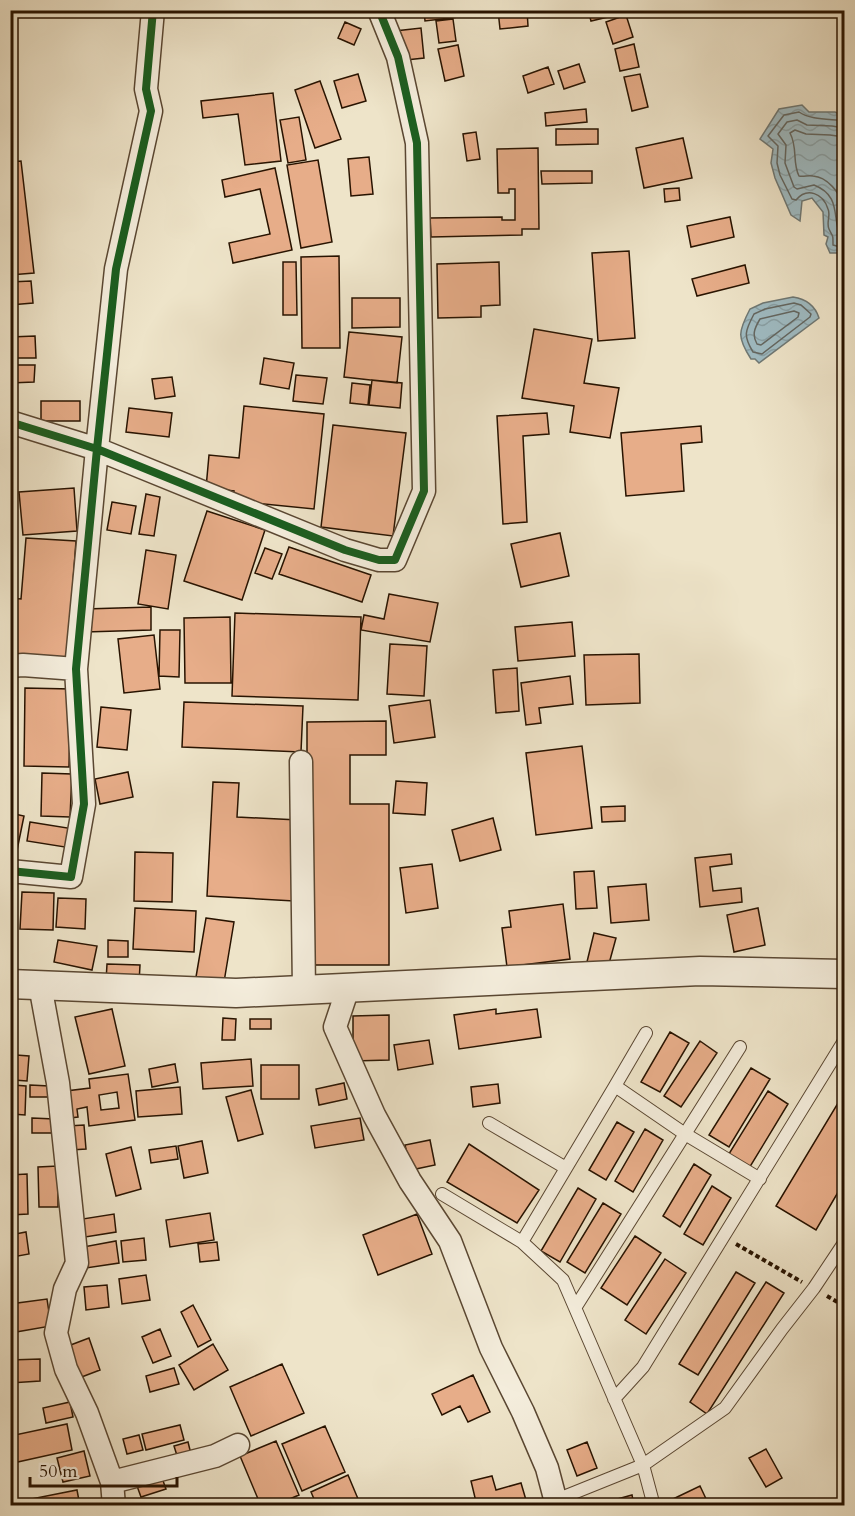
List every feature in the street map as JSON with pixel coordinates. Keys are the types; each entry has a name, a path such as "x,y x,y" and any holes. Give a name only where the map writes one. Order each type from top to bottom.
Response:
{"street":[{"path":"10,871 71,877 84,804 76,669 116,269 151,111 146,89 153,10"},
{"path":"10,422 97,449 345,550 379,560 395,560 424,491 417,143 398,57 379,10"},
{"path":"10,666 76,669"},
{"path":"301,762 304,990"},
{"path":"10,984 236,993 700,971 844,974"},
{"path":"40,986 58,1083 77,1263 65,1289 56,1333 66,1369 87,1413 112,1482 114,1506"},
{"path":"348,988 335,1027 374,1115 410,1181 450,1242 491,1348 523,1412 547,1468 556,1503"},
{"path":"112,1482 215,1456 238,1445"}],"lane":[{"path":"522,1242 646,1033"},
{"path":"614,1399 643,1367 844,1041"},
{"path":"575,1308 740,1047"},
{"path":"615,1086 686,1134 760,1179"},
{"path":"489,1124 566,1168"},
{"path":"442,1194 522,1242 562,1280 643,1465 654,1506"},
{"path":"556,1503 643,1465 725,1408 814,1288 844,1243"}],"path":[{"path":"724,1237 844,1306"}],"water":[{"path":"802,105 809,112 835,112 844,116 844,253 830,253 826,244 828,237 824,235 823,212 812,198 802,201 800,221 791,215 775,178 771,163 773,149 760,139 779,109"},
{"path":"793,297 809,303 819,318 759,363 751,359 741,340 741,329 750,309 763,303"}],"building":[{"path":"424,10 457,10 458,17 425,21"},
{"path":"498,10 527,10 528,26 500,29"},
{"path":"588,10 624,10 625,13 591,21"},
{"path":"626,15 633,37 613,44 606,22"},
{"path":"453,19 456,41 439,43 436,21"},
{"path":"345,22 361,29 354,45 338,38"},
{"path":"844,27 844,44 840,28"},
{"path":"421,28 424,58 397,61 395,31"},
{"path":"634,44 639,67 620,71 615,49"},
{"path":"458,45 464,76 445,81 438,49"},
{"path":"579,64 585,82 564,89 558,71"},
{"path":"548,67 554,84 528,93 523,76"},
{"path":"358,74 366,101 342,108 334,81"},
{"path":"640,74 648,107 632,111 624,77"},
{"path":"320,81 341,139 315,148 295,90"},
{"path":"273,93 281,161 245,165 238,114 203,118 201,101"},
{"path":"586,109 587,122 546,126 545,113"},
{"path":"299,117 306,160 288,163 280,120"},
{"path":"556,129 598,129 598,144 556,145"},
{"path":"476,132 480,159 467,161 463,134"},
{"path":"683,138 692,178 644,188 636,148"},
{"path":"538,148 539,229 522,229 522,235 431,237 430,218 502,217 502,220 515,220 515,189 509,189 509,193 498,193 497,149"},
{"path":"369,157 373,194 351,196 348,159"},
{"path":"318,160 332,242 301,248 287,165"},
{"path":"21,161 34,273 10,275 10,162"},
{"path":"275,168 292,250 233,263 229,243 270,234 260,189 225,197 222,180"},
{"path":"541,171 592,171 592,183 542,184"},
{"path":"679,188 680,200 665,202 664,189"},
{"path":"730,217 734,237 691,247 687,226"},
{"path":"629,251 635,338 598,341 592,253"},
{"path":"339,256 340,348 302,348 301,257"},
{"path":"283,262 296,262 297,315 283,315"},
{"path":"499,262 500,305 481,306 481,317 438,318 437,264"},
{"path":"745,265 749,283 697,296 692,279"},
{"path":"31,281 33,303 10,305 10,282"},
{"path":"352,298 400,298 400,327 352,328"},
{"path":"534,329 592,339 584,383 619,388 610,438 570,432 574,406 522,398"},
{"path":"349,332 402,337 397,383 344,377"},
{"path":"35,336 36,358 10,358 10,337"},
{"path":"264,358 294,363 289,389 260,384"},
{"path":"10,365 35,365 34,382 10,383"},
{"path":"296,375 327,378 323,404 293,401"},
{"path":"172,377 175,396 155,399 152,379"},
{"path":"372,380 402,383 400,408 369,405"},
{"path":"352,383 370,385 368,405 350,403"},
{"path":"41,401 80,401 80,421 41,421"},
{"path":"244,406 324,414 314,509 233,501 234,491 206,488 209,455 239,458"},
{"path":"129,408 172,413 169,437 126,432"},
{"path":"547,413 549,434 523,436 527,522 503,524 497,416"},
{"path":"333,425 406,433 393,536 321,527"},
{"path":"701,426 702,442 681,444 684,491 626,496 621,433"},
{"path":"74,488 77,531 23,535 19,492"},
{"path":"146,494 160,497 154,536 139,534"},
{"path":"112,502 136,506 131,534 107,530"},
{"path":"207,511 265,530 242,600 184,581"},
{"path":"560,533 569,576 521,587 511,544"},
{"path":"26,538 76,541 67,664 10,660 10,598 21,599"},
{"path":"289,547 371,575 362,602 279,574"},
{"path":"265,548 282,554 272,579 255,573"},
{"path":"146,550 176,555 168,609 138,604"},
{"path":"389,594 438,603 430,642 361,630 364,615 384,619"},
{"path":"151,607 151,630 85,632 85,609"},
{"path":"235,613 361,617 358,700 232,696"},
{"path":"230,617 231,683 185,683 184,618"},
{"path":"572,622 575,656 518,661 515,627"},
{"path":"160,630 180,630 179,677 159,676"},
{"path":"154,635 160,689 124,693 118,639"},
{"path":"390,644 427,646 424,696 387,694"},
{"path":"639,654 640,703 586,705 584,655"},
{"path":"517,668 519,711 496,713 493,670"},
{"path":"570,676 573,704 539,708 541,723 526,725 521,683"},
{"path":"25,688 71,689 69,767 24,766"},
{"path":"430,700 435,737 394,743 389,706"},
{"path":"184,702 303,706 301,752 182,747"},
{"path":"101,707 131,710 127,750 97,747"},
{"path":"386,721 386,755 350,755 350,804 389,804 389,965 307,965 307,722"},
{"path":"582,746 592,828 536,835 526,753"},
{"path":"128,772 133,797 100,804 95,779"},
{"path":"42,773 72,774 70,817 41,816"},
{"path":"396,781 427,783 425,815 393,813"},
{"path":"213,782 239,783 237,817 298,820 294,901 207,896"},
{"path":"625,806 625,821 602,822 601,807"},
{"path":"10,813 24,816 15,860 10,859"},
{"path":"493,818 501,850 460,861 452,830"},
{"path":"30,822 74,829 71,848 27,841"},
{"path":"135,852 173,853 172,902 134,901"},
{"path":"731,854 732,864 710,867 713,891 741,888 742,902 700,907 695,858"},
{"path":"432,864 438,908 406,913 400,868"},
{"path":"594,871 597,908 576,909 574,872"},
{"path":"646,884 649,920 611,923 608,887"},
{"path":"22,892 54,893 53,930 20,929"},
{"path":"58,898 86,899 85,929 56,927"},
{"path":"563,904 570,959 507,967 502,928 511,927 509,911"},
{"path":"135,908 196,911 194,952 133,949"},
{"path":"758,908 765,945 734,952 727,915"},
{"path":"206,918 234,922 224,982 196,977"},
{"path":"594,933 616,938 607,971 586,966"},
{"path":"58,940 97,946 92,970 54,962"},
{"path":"108,940 128,941 128,957 108,957"},
{"path":"107,964 140,965 139,983 106,981"},
{"path":"112,1009 125,1066 89,1074 75,1017"},
{"path":"496,1009 496,1014 537,1009 541,1037 459,1049 454,1015"},
{"path":"389,1015 389,1060 353,1061 353,1016"},
{"path":"223,1018 236,1019 235,1040 222,1040"},
{"path":"250,1019 271,1019 271,1029 250,1029"},
{"path":"670,1032 689,1043 660,1092 641,1082"},
{"path":"429,1040 433,1064 398,1070 394,1045"},
{"path":"700,1041 717,1053 681,1107 664,1096"},
{"path":"16,1055 29,1056 27,1081 14,1080"},
{"path":"251,1059 253,1086 203,1089 201,1063"},
{"path":"175,1064 178,1082 152,1087 149,1069"},
{"path":"261,1065 299,1065 299,1099 261,1099"},
{"path":"751,1068 770,1079 729,1147 709,1135"},
{"path":"128,1074 135,1120 89,1126 87,1107 77,1109 78,1117 70,1118 66,1091 90,1088 89,1079","holes":["117,1092 119,1108 101,1110 99,1095"]},
{"path":"344,1083 347,1099 319,1105 316,1089"},
{"path":"498,1084 500,1103 473,1107 471,1087"},
{"path":"13,1085 26,1086 25,1115 12,1114"},
{"path":"30,1085 49,1086 49,1097 30,1097"},
{"path":"180,1087 182,1114 138,1117 136,1091"},
{"path":"251,1090 263,1134 238,1141 226,1097"},
{"path":"768,1091 788,1104 748,1170 727,1157"},
{"path":"838,1103 844,1107 844,1182 816,1230 776,1206"},
{"path":"32,1118 54,1119 53,1133 32,1133"},
{"path":"360,1118 364,1140 315,1148 311,1126"},
{"path":"617,1122 634,1132 606,1180 589,1170"},
{"path":"84,1125 86,1149 71,1150 68,1126"},
{"path":"645,1129 663,1140 633,1192 615,1181"},
{"path":"430,1140 435,1165 411,1170 405,1145"},
{"path":"202,1141 208,1173 184,1178 178,1146"},
{"path":"469,1144 539,1190 517,1223 447,1182"},
{"path":"176,1146 178,1159 151,1163 149,1150"},
{"path":"131,1147 141,1189 116,1196 106,1154"},
{"path":"694,1164 711,1175 680,1227 663,1216"},
{"path":"58,1166 58,1207 39,1207 38,1167"},
{"path":"27,1174 28,1214 10,1215 10,1175"},
{"path":"712,1186 731,1198 703,1245 684,1234"},
{"path":"578,1188 596,1199 560,1262 541,1251"},
{"path":"603,1203 621,1214 585,1273 567,1262"},
{"path":"210,1213 214,1240 170,1247 166,1220"},
{"path":"114,1214 116,1232 79,1238 76,1220"},
{"path":"417,1214 432,1254 378,1275 363,1235"},
{"path":"26,1232 29,1254 12,1257 17,1291 10,1292 10,1235"},
{"path":"635,1236 661,1253 627,1305 601,1288"},
{"path":"144,1238 146,1260 123,1262 121,1241"},
{"path":"116,1241 119,1263 86,1268 83,1247"},
{"path":"217,1242 219,1260 200,1262 198,1244"},
{"path":"665,1259 686,1273 646,1334 625,1320"},
{"path":"736,1272 755,1283 698,1375 679,1364"},
{"path":"146,1275 150,1300 122,1304 119,1279"},
{"path":"766,1282 784,1293 707,1414 690,1402"},
{"path":"844,1283 844,1299 838,1295"},
{"path":"107,1285 109,1307 86,1310 84,1287"},
{"path":"47,1299 51,1326 10,1333 10,1304"},
{"path":"193,1305 211,1340 198,1347 181,1312"},
{"path":"160,1329 171,1356 153,1363 142,1337"},
{"path":"89,1338 100,1370 79,1378 68,1346"},
{"path":"213,1344 228,1370 194,1390 179,1365"},
{"path":"40,1359 40,1381 10,1383 10,1360"},
{"path":"282,1364 304,1413 251,1436 230,1387"},
{"path":"174,1368 179,1384 150,1392 146,1376"},
{"path":"473,1375 490,1412 468,1422 460,1406 442,1415 432,1394"},
{"path":"70,1402 73,1417 46,1423 43,1408"},
{"path":"67,1424 72,1450 13,1463 10,1436"},
{"path":"180,1425 184,1440 146,1450 142,1434"},
{"path":"325,1426 345,1472 302,1491 282,1444"},
{"path":"139,1435 143,1450 127,1454 123,1439"},
{"path":"276,1441 299,1495 273,1506 261,1506 240,1456"},
{"path":"188,1442 192,1458 179,1462 174,1446"},
{"path":"587,1442 597,1468 577,1476 567,1450"},
{"path":"766,1449 782,1478 766,1487 749,1458"},
{"path":"84,1451 90,1476 63,1482 57,1458"},
{"path":"348,1475 361,1506 317,1506 311,1492"},
{"path":"492,1476 496,1490 521,1483 526,1500 505,1506 477,1506 471,1481"},
{"path":"162,1478 166,1489 141,1497 137,1486"},
{"path":"700,1486 708,1503 701,1506 673,1506 671,1500"},
{"path":"77,1490 80,1506 32,1506 31,1499"},
{"path":"632,1495 634,1506 611,1506 610,1501"}],"cycle path":[{"path":"10,871 71,877 84,804 76,669 116,269 151,111 146,89 153,10"},
{"path":"10,422 97,449 345,550 379,560 395,560 424,491 417,143 398,57 379,10"}]}
